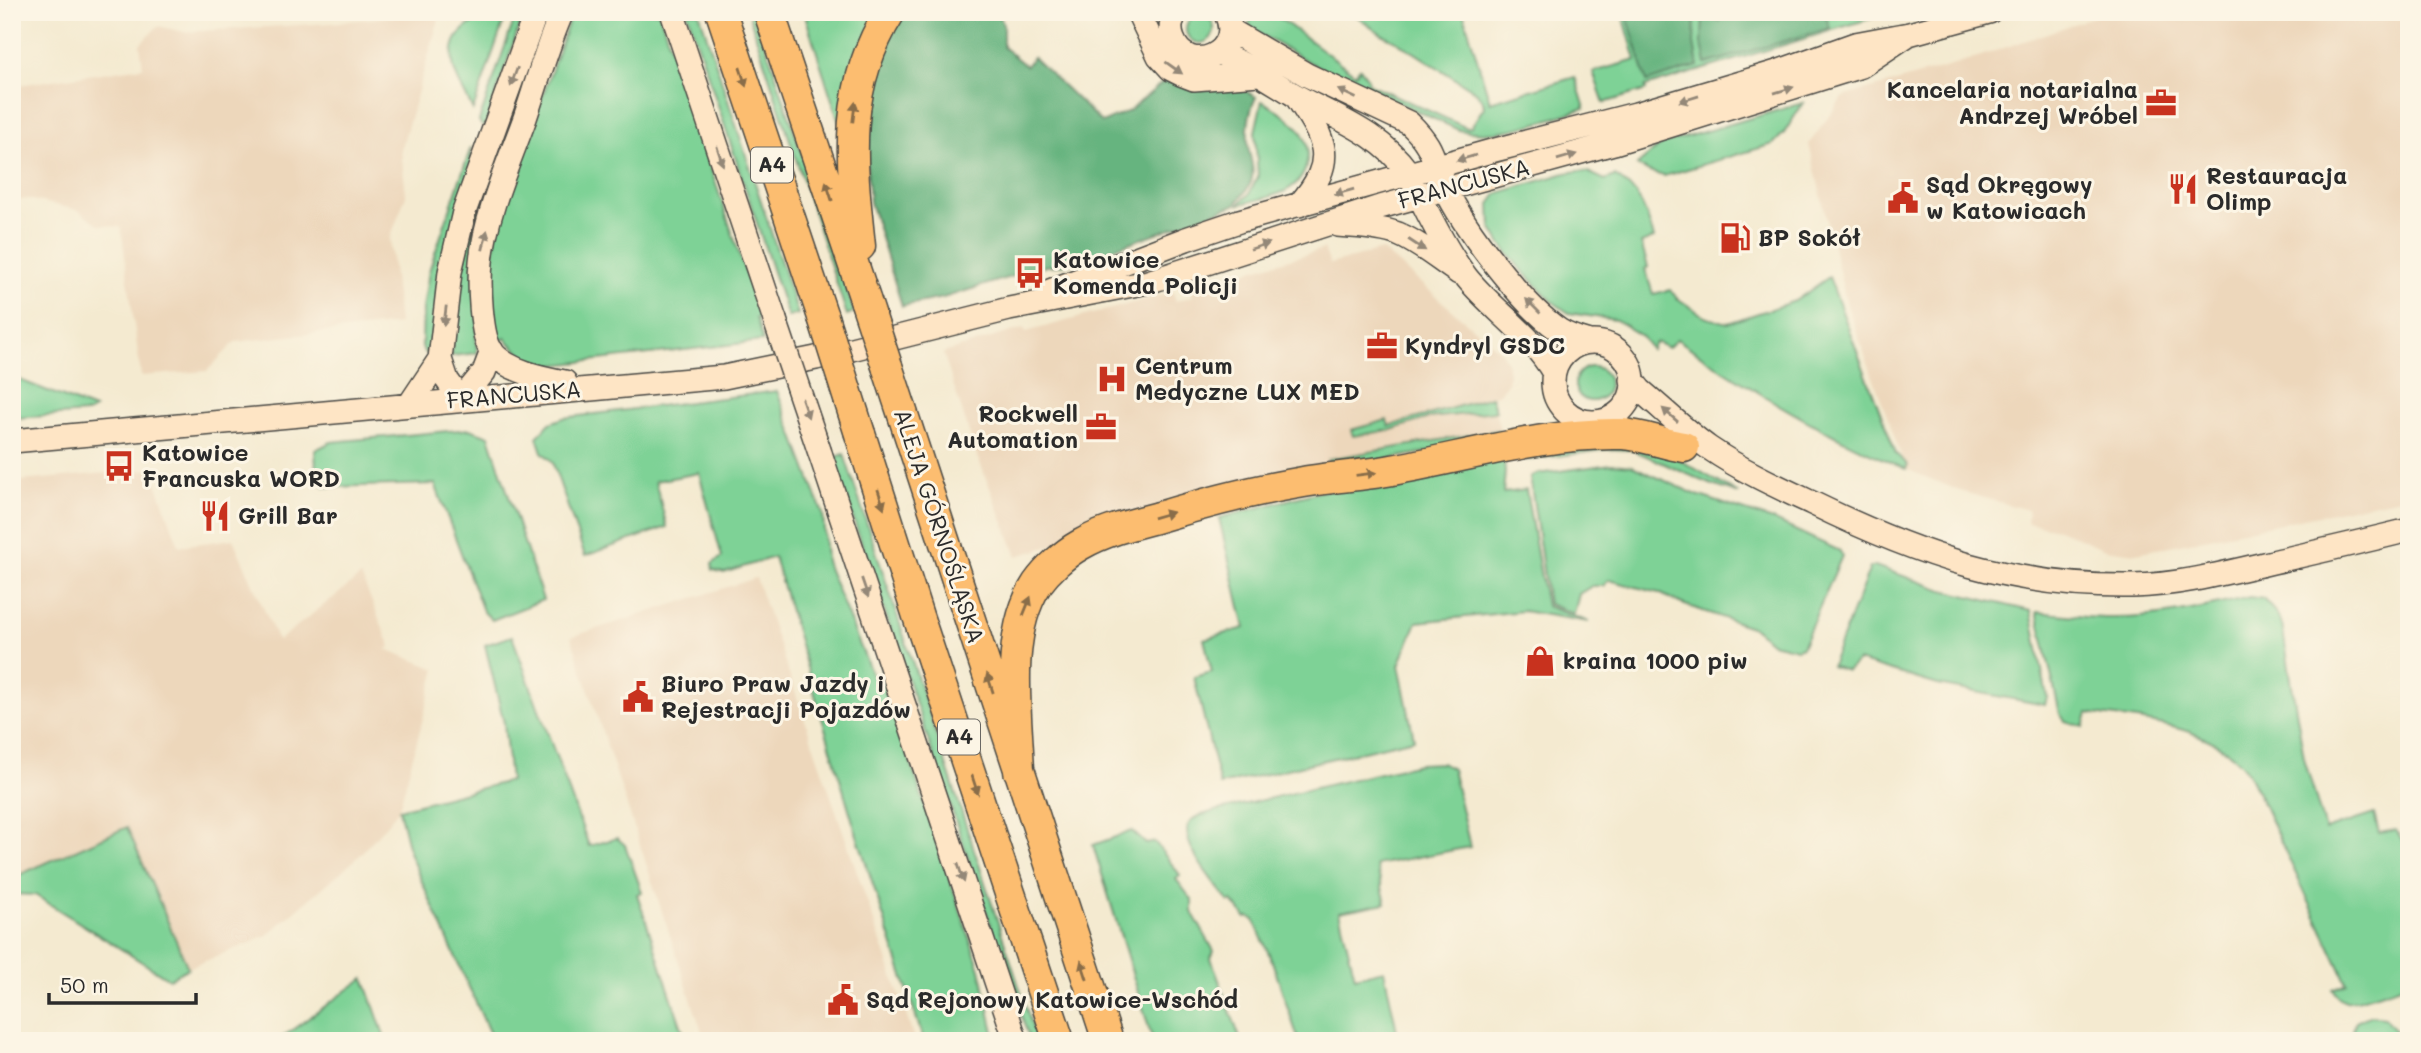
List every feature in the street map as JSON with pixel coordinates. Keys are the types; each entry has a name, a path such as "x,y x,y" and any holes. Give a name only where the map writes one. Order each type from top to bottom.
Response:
{"highway":[{"name":"ALEJA GÓRNOŚLĄSKA","path":"721,12 1059,1041"},
{"name":"ALEJA GÓRNOŚLĄSKA","path":"769,12 1108,1041"},
{"path":"866,302 853,176 852,121 864,67 890,12"},
{"path":"1019,771 1015,664 1017,635 1026,607 1047,572 1076,547 1098,536 1216,500 1275,487 1388,471 1563,438 1622,434 1697,448"}],"street":[{"path":"492,351 484,372 461,400 447,380 440,359 450,272 464,212 536,12"},
{"path":"501,396 492,351 484,329 481,261 502,184 562,12"},
{"path":"1138,12 1159,56 1171,69 1194,79 1259,74"},
{"name":"FRANCUSKA","path":"1009,309 1186,239 1298,205 1636,114 1777,72 1855,44 1909,34 1989,12"},
{"path":"672,15 1016,1041"},
{"path":"1168,17 1175,44 1189,57 1199,59 1218,53 1228,39 1227,21"},
{"path":"1227,21 1307,75 1409,123 1423,136 1432,149 1445,189 1517,290 1560,330 1589,342 1606,344 1623,355 1629,365 1632,380 1629,399 1608,419"},
{"name":"FRANCUSKA","path":"12,441 724,377 816,358 1009,309 1128,287 1419,195 1615,143 1861,66 1909,34"},
{"path":"1218,53 1242,62 1296,96 1350,122 1398,159 1468,279"},
{"path":"1296,96 1312,120 1324,151 1324,163 1318,181 1298,205"},
{"path":"1466,221 1479,192 1501,175"},
{"path":"1328,224 1378,229 1411,240 1468,279 1541,355 1554,373"},
{"path":"1589,342 1577,345 1558,361 1553,386 1555,395 1566,411 1585,421 1626,418 1646,424 1889,538 1969,567 2034,580 2135,586 2186,580 2264,565 2409,530"},
{"path":"492,351 517,369 533,376 592,388"},
{"path":"410,404 440,359"},
{"path":"1632,380 1697,448"}],"shaded area":[{"path":"441,12 401,149 406,195 390,239 399,324 235,342 207,371 141,376 121,227 100,225 78,210 28,199 12,201 12,86 143,67 140,44 158,26 184,32 332,23"},
{"path":"2108,12 2409,12 2409,496 2137,553 2105,549 2058,529 2027,523 2028,510 1960,491 1906,469 1847,305 1809,144 1843,97 1958,64"},
{"path":"1324,249 1330,264 1382,250 1501,352 1507,362 1509,374 1506,385 1492,397 1502,439 1060,543 1017,556 975,450 943,353 1024,328 1026,332 1173,292 1176,301 1193,296 1190,288"},
{"path":"151,469 179,546 233,539 278,641 361,576 391,647 386,649 436,669 399,809 381,831 356,859 266,936 188,968 127,827 12,878 12,484"},
{"path":"756,578 915,1041 705,1041 571,637"}],"green space":[{"path":"507,12 473,110 454,69 454,44 459,35 474,22"},
{"path":"517,12 524,12 485,127 479,121"},
{"path":"547,12 552,12 497,168 476,340 477,353 451,356 458,289 474,220"},
{"path":"572,12 659,12 760,317 756,318 763,341 546,366 524,355 505,338 501,341 491,312 490,279 501,215"},
{"path":"687,12 699,12 798,314 788,317"},
{"path":"748,12 755,12 854,312 847,315"},
{"path":"804,12 879,12 839,122"},
{"path":"903,12 998,12 1003,24 1003,47 1026,66 1033,57 1102,123 1129,111 1168,78 1244,85 1242,89 1256,97 1248,131 1253,171 1251,182 1235,205 1085,259 1046,266 943,298 902,306 870,202 863,120 883,46"},
{"path":"1251,12 1271,12 1355,74 1360,68 1368,79 1367,83 1467,128 1471,127 1484,107 1476,92 1383,35 1351,12 1463,12 1490,102 1575,77 1585,108 1507,131 1459,130 1313,64 1249,28"},
{"path":"1622,12 1892,12 1645,87 1646,90 1604,103 1593,72 1636,60"},
{"path":"1626,12 1695,12 1694,44 1698,66 1647,82"},
{"path":"1703,12 1717,12 1715,19 1720,21 1723,12 1824,12 1830,28 1706,64 1702,44"},
{"path":"1200,15 1210,19 1214,29 1210,39 1200,43 1190,39 1186,29 1190,19"},
{"path":"1262,101 1288,118 1302,133 1308,151 1306,167 1300,179 1285,191 1238,205 1249,194 1258,176 1255,132"},
{"path":"1803,103 1784,133 1773,144 1664,176 1637,165 1662,144"},
{"path":"471,147 472,161 428,354 422,346 423,308 429,271"},
{"path":"1578,171 1588,172 1605,180 1615,176 1631,188 1645,210 1654,238 1641,243 1653,294 1670,290 1677,298 1707,318 1728,323 1795,301 1829,277 1896,454 1908,465 1906,469 1846,442 1788,410 1677,339 1668,348 1656,342 1651,349 1640,335 1616,320 1569,313 1553,302 1500,243 1491,227 1490,204 1498,193"},
{"path":"1592,367 1604,372 1609,384 1604,396 1592,401 1580,396 1575,384 1580,372"},
{"path":"12,377 94,409 87,413 17,418 17,413 12,411"},
{"path":"777,391 823,514 829,570 873,677 883,680 980,969 996,1041 924,1041 855,829 774,557 724,573 713,570 712,564 722,557 699,473 655,481 667,527 585,556 552,461 542,452 537,437 550,423 563,418"},
{"path":"1491,397 1496,411 1429,418 1391,430 1353,436 1351,430 1387,420 1389,426"},
{"path":"470,429 489,436 543,600 492,620 483,611 435,484 325,487 316,468 315,450 331,442"},
{"path":"1499,430 1501,439 1330,469 1328,459"},
{"path":"1600,441 1673,456 1739,494 1633,450 1610,449 1529,460 1524,459 1521,453"},
{"path":"844,454 1037,1041 1030,1041 834,462 836,457"},
{"path":"1504,459 1503,493 1526,490 1546,606 1589,622 1523,611 1417,622 1399,665 1414,739 1220,785 1194,677 1212,672 1204,639 1245,628 1219,518 1322,491"},
{"path":"1612,464 1632,466 1697,495 1773,520 1840,551 1842,556 1802,647 1797,649 1772,643 1754,628 1682,604 1659,593 1609,580 1603,586 1592,586 1579,594 1574,614 1548,604 1530,477"},
{"path":"1875,566 1943,590 2031,611 2047,697 2045,705 1938,685 1858,661 1847,671 1831,666 1870,568"},
{"path":"2250,597 2263,599 2276,613 2282,625 2304,758 2325,830 2374,814 2379,833 2396,830 2409,848 2409,983 2351,1001 2340,998 2333,989 2347,983 2251,778 2237,760 2220,746 2200,736 2155,723 2088,713 2084,727 2065,721 2060,714 2037,612 2100,618 2144,617 2198,609"},
{"path":"512,636 589,846 617,838 625,845 642,892 637,894 686,1041 493,1041 410,855 399,809 510,781 504,723 485,645"},
{"path":"1442,763 1452,769 1470,847 1376,865 1386,903 1339,912 1355,977 1384,970 1397,1031 1353,1041 1299,1041 1272,961 1254,920 1246,918 1232,901 1229,902 1200,864 1189,840 1187,830 1190,822 1198,816 1215,811 1419,764"},
{"path":"127,827 188,968 169,979 35,895 12,894 12,878"},
{"path":"1132,831 1146,844 1155,842 1180,875 1176,879 1192,900 1192,912 1214,951 1211,958 1241,1041 1153,1041 1093,845"},
{"path":"364,978 386,1041 277,1041"},
{"path":"2369,1015 2384,1017 2403,1041 2371,1041 2366,1031 2353,1036 2352,1030 2356,1021"}],"place":[{"name":"Kancelaria notarialna Andrzej Wróbel","path":"2161,103"},
{"name":"Restauracja Olimp","path":"2183,189"},
{"name":"Sąd Okręgowy w Katowicach","path":"1903,198"},
{"name":"BP Sokół","path":"1735,238"},
{"name":"Katowice Komenda Policji","path":"1030,273"},
{"name":"Kyndryl GSDC","path":"1382,346"},
{"name":"Centrum Medyczne LUX MED","path":"1112,379"},
{"name":"Rockwell Automation","path":"1101,427"},
{"name":"Katowice Francuska WORD","path":"119,466"},
{"name":"Grill Bar","path":"215,516"},
{"name":"kraina 1000 piw","path":"1540,661"},
{"name":"Biuro Praw Jazdy i Rejestracji Pojazdów","path":"638,697"},
{"name":"Sąd Rejonowy Katowice-Wschód","path":"843,1000"}]}
